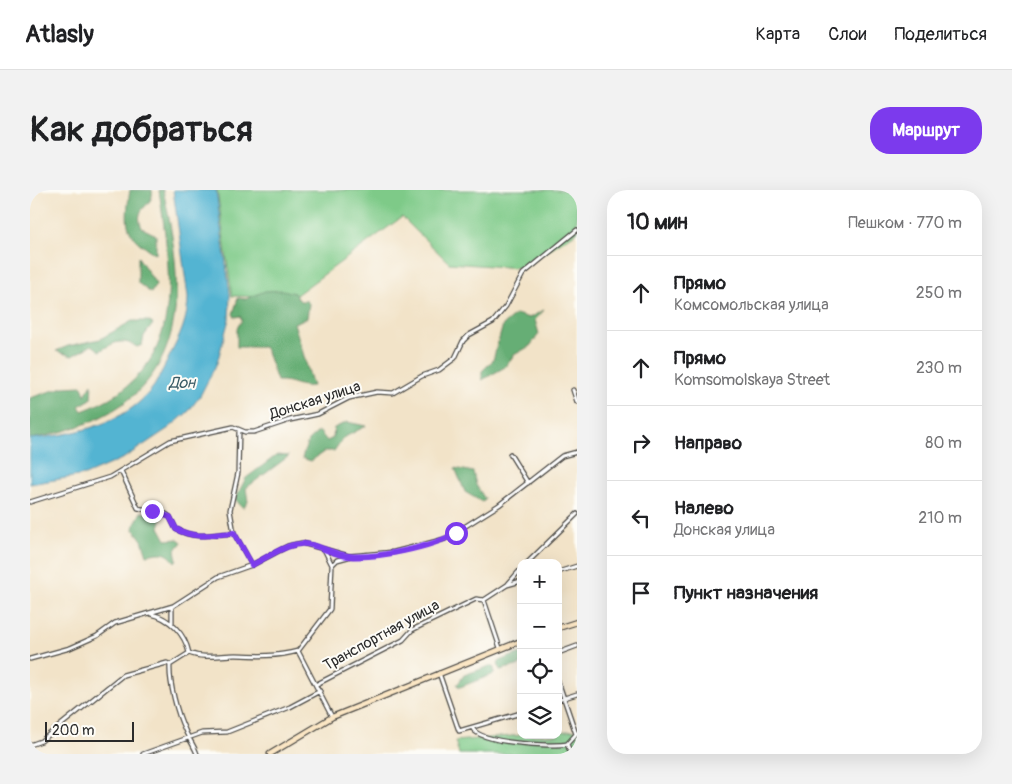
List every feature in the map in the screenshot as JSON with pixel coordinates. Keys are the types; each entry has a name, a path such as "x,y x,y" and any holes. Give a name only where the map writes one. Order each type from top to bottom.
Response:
{"main road":[{"path":"562,627 577,622"},
{"path":"270,754 332,717 438,672 517,642"}],"street":[{"name":"Донская улица","path":"30,502 110,477 170,441 219,428 233,427 244,432 254,432 290,420 318,414 349,398 377,392 393,393 422,376 444,368 455,358 463,341 469,335 493,322 523,274 577,230"},
{"path":"573,390 577,402"},
{"path":"239,429 238,473 230,510 234,533 252,565"},
{"path":"332,565 337,560 349,556 394,552 445,539 528,483 562,456 577,452"},
{"path":"510,454 528,483"},
{"path":"121,471 138,508 166,514 170,517 176,529 193,536 204,537 234,533"},
{"path":"531,559 577,515"},
{"path":"30,660 70,648 97,636 115,623 173,606 218,577 252,565 288,546 302,543 325,551 349,556"},
{"path":"189,653 198,657 238,655 260,657 298,651 330,609 332,565 325,551"},
{"path":"562,571 577,566"},
{"path":"507,584 517,573"},
{"path":"507,584 517,582"},
{"name":"Транспортная улица","path":"317,684 402,640 412,630 476,599 484,600 507,584"},
{"path":"484,600 500,648"},
{"path":"173,606 170,613 172,623 187,646 189,653"},
{"path":"150,613 172,623"},
{"path":"562,652 577,646"},
{"path":"298,651 317,684 332,717"},
{"path":"30,745 41,740 123,675 167,664 170,665 189,653"},
{"path":"170,665 169,676 185,730 197,754"},
{"path":"438,672 457,730 461,732 473,729 517,714"},
{"path":"143,754 189,736 202,733 227,732 290,707 320,691"},
{"path":"473,729 476,734 506,741 544,745 567,744 577,734 562,691"},
{"path":"562,699 577,694"},
{"path":"567,744 571,754"}],"green space":[{"path":"130,190 152,190 152,196 140,215 140,221 142,228 156,235 156,254 137,241 129,228 127,212"},
{"path":"159,190 163,190 172,237 176,281 174,320 164,354 146,383 118,407 80,426 30,439 30,398 63,387 82,386 85,395 92,384 91,399 79,406 82,411 116,394 141,373 156,348 165,320 168,290 164,224"},
{"path":"217,190 577,190 577,232 520,268 449,263 402,217 292,298 232,296"},
{"path":"138,257 156,284 151,293 138,283"},
{"path":"283,290 294,293 300,301 307,301 309,304 307,318 294,323 313,386 277,381 264,347 237,347 237,328 242,320 240,316 235,317 233,314 238,298 246,299 265,291"},
{"path":"544,310 535,320 539,334 530,346 514,355 505,367 482,380 482,371 493,360 503,325 516,314 529,318"},
{"path":"132,321 148,321 153,324 144,336 142,345 137,347 132,344 118,342 100,351 92,345 72,356 56,351 68,346 100,339"},
{"path":"347,422 366,426 343,438 334,451 325,451 311,461 302,458 308,441 319,431 327,441 333,438 334,428"},
{"path":"277,455 289,456 246,488 248,502 243,508 235,499 246,478"},
{"path":"455,468 473,472 476,485 485,499 482,502 465,492"},
{"path":"141,512 162,517 159,527 166,540 178,539 182,542 175,551 177,559 175,562 163,553 147,555 142,540 133,528"},
{"path":"517,654 517,666 500,670 499,661"},
{"path":"490,666 494,668 494,674 460,687 457,685 464,675"},
{"path":"577,730 577,754 459,754 455,741 517,736 517,739 562,739 562,732"}],"water":[{"name":"Дон","path":"173,190 216,190 230,294 229,319 217,363 200,396 188,412 169,428 124,458 85,475 30,484 30,439 81,430 114,419 129,410 154,386 177,341 185,320 188,297"}],"route":[{"path":"152,511 166,514 170,517 176,529 193,536 204,537 234,533 252,565 288,546 302,543 325,551 349,556 394,552 420,547 445,539 456,533"}]}
